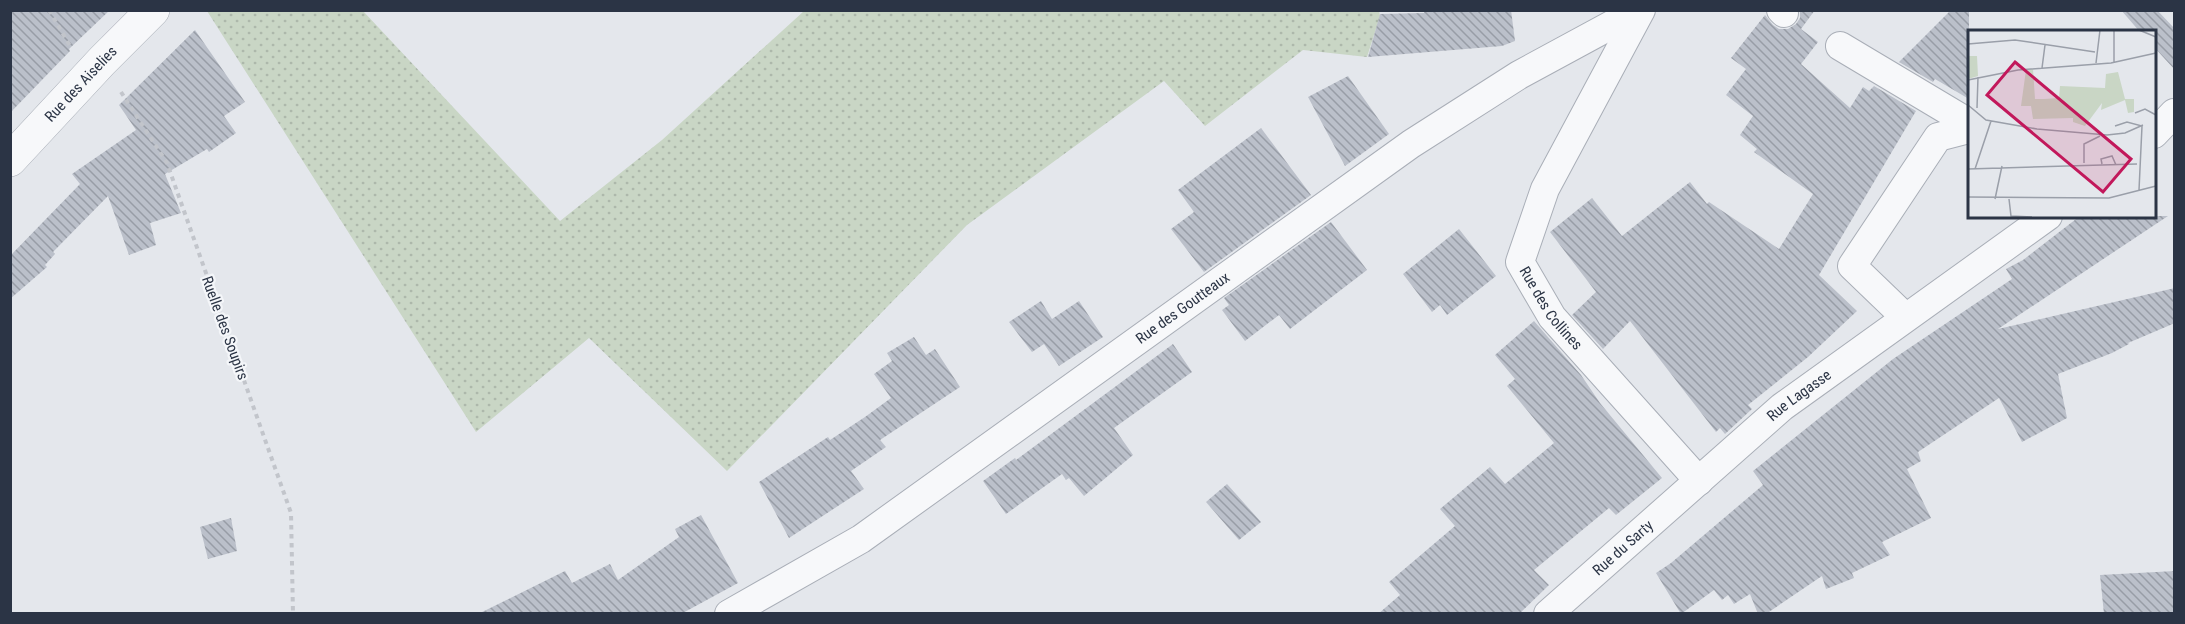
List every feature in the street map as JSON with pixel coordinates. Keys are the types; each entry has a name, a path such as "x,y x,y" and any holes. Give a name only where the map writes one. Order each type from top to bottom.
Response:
{"street":[{"name":"Rue des Aiselies","path":"10,160 153,10"},
{"name":"Rue des Collines","path":"1640,10 1545,189 1520,261 1552,317 1699,481"},
{"name":"Rue des Goutteaux","path":"729,614 861,539 1412,144 1519,75 1640,10"},
{"path":"1840,46 1968,122"},
{"path":"2155,133 2175,113"},
{"path":"1905,317 1852,266 1938,137 1968,129"},
{"name":"Rue Lagasse","path":"1699,481 1782,407 2045,218"},
{"name":"Rue du Sarty","path":"1548,614 1699,481"}],"path":[{"name":"Ruelle des Soupirs","path":"102,61 167,163 291,513 292,614"}],"green space":[{"path":"1379,10 1380,16 1367,57 1303,50 1205,126 1164,81 967,225 727,471 589,338 476,432 207,11 363,11 560,221 662,140 804,11"}],"building":[{"path":"10,10 110,10 69,49 70,51 10,113"},
{"path":"1424,10 1511,10 1515,41 1502,46 1368,57 1380,14 1424,13"},
{"path":"1800,10 1815,10 1801,29 1818,42 1801,64 1850,108 1863,87 1869,91 1874,86 1916,111 1819,275 1857,311 1808,357 1748,405 1752,409 1725,434 1720,428 1716,432 1630,321 1603,349 1572,315 1596,292 1550,232 1592,198 1622,236 1690,182 1707,204 1709,202 1779,249 1813,194 1754,152 1757,149 1740,135 1753,116 1726,95 1746,69 1731,58 1765,15 1779,29 1788,29 1800,18"},
{"path":"1951,10 1969,10 1968,98 1935,79 1933,82 1899,62"},
{"path":"2121,10 2157,10 2175,29 2175,70 2155,48 2155,30 2138,30"},
{"path":"195,30 245,102 224,116 236,133 209,152 207,149 165,174 181,213 150,223 156,245 129,255 108,196 53,252 55,254 45,265 47,267 10,299 10,256 80,184 72,174 136,130 119,105"},
{"path":"1348,76 1389,134 1345,166 1308,97"},
{"path":"1261,128 1311,195 1204,272 1171,229 1194,212 1178,190"},
{"path":"2168,216 1998,329 2175,288 2175,323 2128,343 2112,353 2058,374 2067,418 2022,442 1999,398 1918,452 1921,461 1907,469 1931,518 1882,542 1890,555 1852,573 1854,578 1826,589 1822,576 1766,614 1758,614 1750,594 1734,604 1728,595 1722,600 1714,590 1681,614 1656,573 1671,563 1763,485 1753,471 1893,359 2012,279 2006,269 2023,260 2077,218"},
{"path":"1331,222 1367,270 1290,329 1279,315 1245,341 1222,310 1229,305 1224,298"},
{"path":"1459,229 1496,276 1447,315 1440,305 1432,312 1403,274"},
{"path":"1041,301 1052,319 1079,301 1103,337 1059,366 1044,344 1032,352 1009,322"},
{"path":"1534,321 1581,375 1600,403 1662,478 1616,515 1609,508 1534,570 1549,585 1519,614 1378,614 1400,595 1389,582 1455,526 1440,509 1490,467 1505,484 1554,443 1507,386 1515,379 1495,355"},
{"path":"914,337 926,355 935,349 960,387 880,440 886,447 851,471 864,489 789,538 759,482 828,437 830,440 891,398 874,374 892,361 887,353"},
{"path":"1173,344 1192,372 1114,428 1133,455 1084,496 1069,478 1066,480 1062,474 1006,514 983,481 1015,458 1016,460"},
{"path":"1227,484 1261,522 1239,540 1206,502"},
{"path":"701,515 738,583 681,614 478,614 565,571 572,583 610,564 618,580 679,537 675,529"},
{"path":"231,518 237,551 208,559 200,527"},
{"path":"2175,571 2175,614 2104,614 2100,575"}]}
